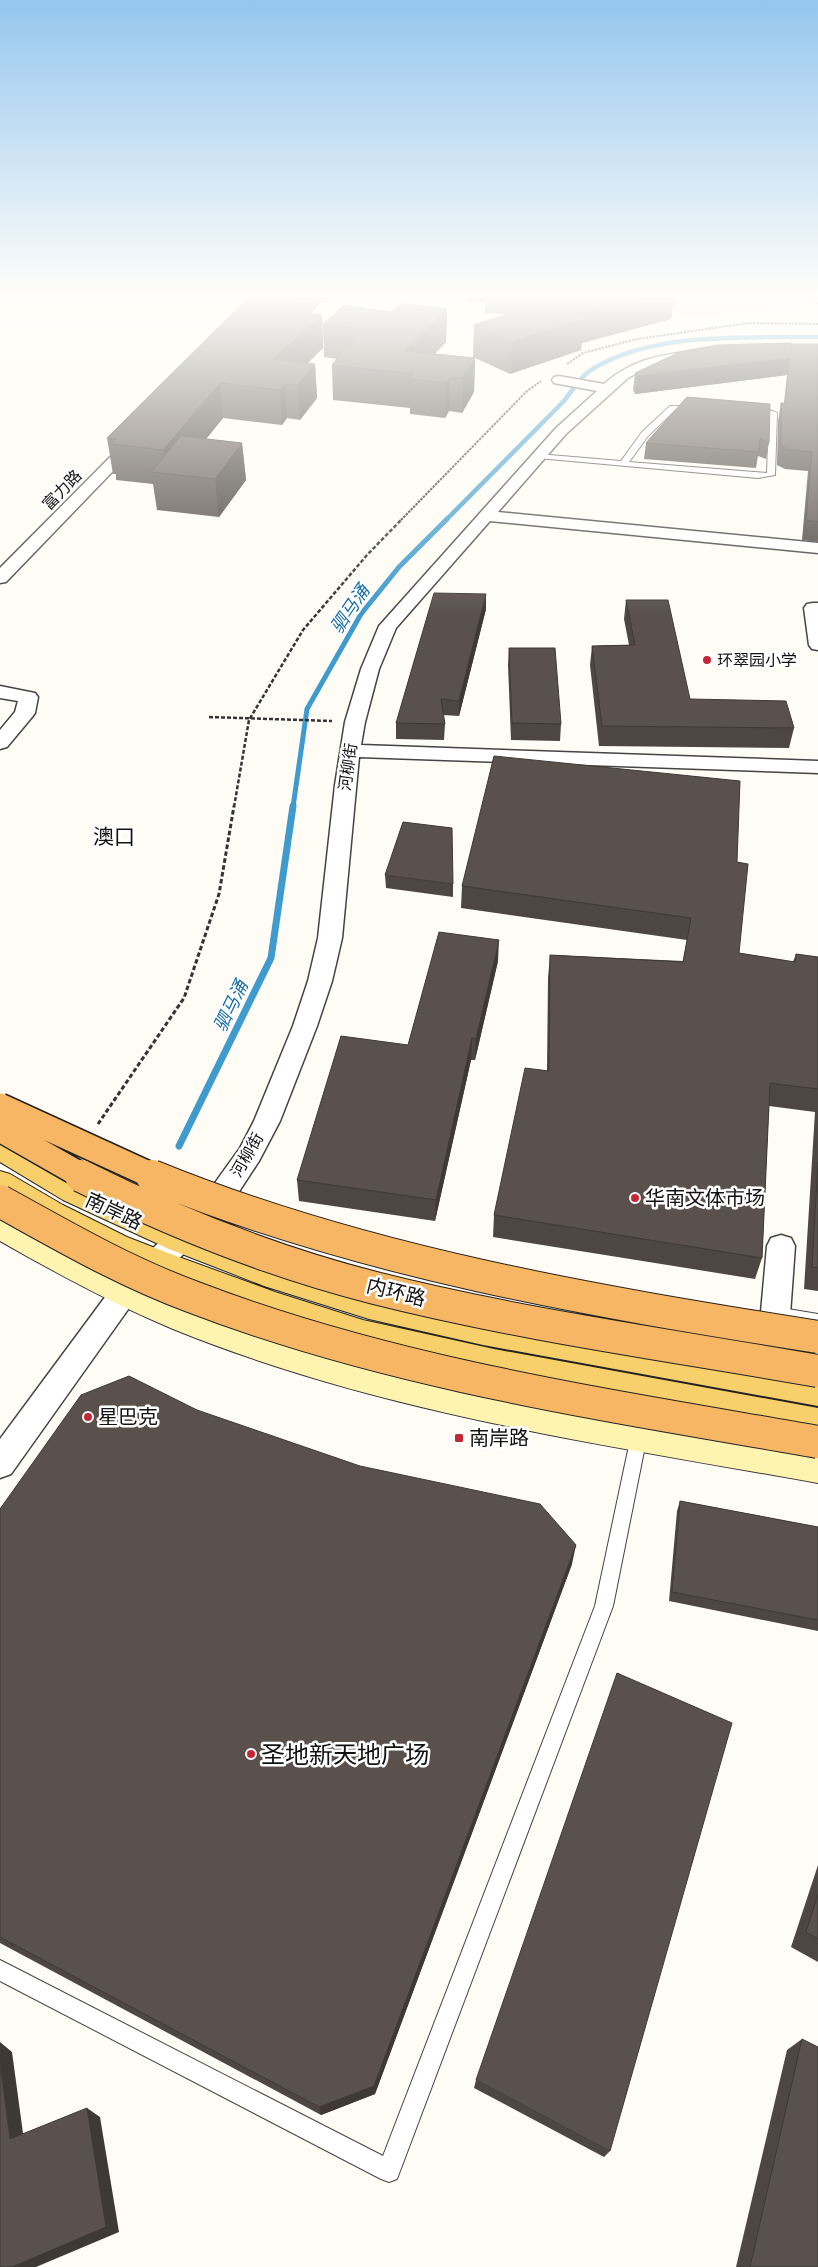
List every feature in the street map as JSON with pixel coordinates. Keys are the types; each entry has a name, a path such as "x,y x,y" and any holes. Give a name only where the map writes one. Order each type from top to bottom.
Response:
{"highway":[{"path":"0,1106 65,1138 239,1210 350,1244 450,1270 690,1316 818,1338"},
{"name":"内环路","path":"0,1129 57,1162 153,1211 221,1239 345,1279 505,1316 818,1371"},
{"path":"0,1201 85,1248 139,1274 245,1315 361,1352 467,1377 818,1442"}],"main road":[{"path":"0,1114 92,1170 200,1221 282,1250 391,1282 456,1297 589,1325 818,1364"},
{"name":"南岸路","path":"0,1149 63,1203 117,1245 157,1262 267,1289 369,1306 429,1320 818,1392"},
{"name":"南岸路","path":"0,1182 178,1241 267,1289 363,1333 439,1352 818,1422"},
{"path":"0,1228 124,1293 185,1320 306,1362 388,1384 556,1421 818,1468"}],"street":[{"name":"河柳街","path":"0,1464 124,1293 200,1221 237,1176 267,1121 305,1026 320,980 330,938 350,751 355,722 370,669 388,626 538,456 561,431 592,403"},
{"name":"富力路","path":"0,578 144,430"},
{"path":"485,516 818,548"},
{"path":"818,608 813,608 818,645"},
{"path":"0,692 28,696 26,713 0,743"},
{"path":"350,751 818,767"},
{"path":"63,1203 92,1170"},
{"path":"772,1356 781,1246"},
{"path":"237,1339 267,1289"}],"lane":[{"path":"623,464 645,434 673,408 709,409"},
{"path":"538,456 758,476 771,475 773,413 744,410"},
{"path":"776,1313 818,1320"},
{"path":"0,1970 389,2171 604,1606 639,1436"}],"path":[{"path":"209,717 275,721 355,722"}],"building":[{"path":"142,403 203,403 163,450 111,444 116,439 107,438"},
{"path":"682,403 770,404 769,443 760,439 759,452 646,443"},
{"path":"781,403 818,403 818,522 806,520 812,452 789,450 781,446"},
{"path":"181,436 242,443 215,479 151,472"},
{"path":"434,593 486,594 459,701 441,699 445,724 396,723"},
{"path":"626,600 668,600 690,699 786,701 794,728 602,726 592,646 635,645"},
{"path":"509,648 555,648 561,724 512,723"},
{"path":"494,756 740,781 737,862 748,864 739,953 795,962 796,954 818,957 818,1089 770,1083 762,1258 494,1215 525,1068 549,1071 550,955 683,962 691,918 462,886"},
{"path":"403,822 452,828 453,884 385,875"},
{"path":"439,932 499,940 476,1039 472,1038 436,1200 297,1180 341,1036 408,1045"},
{"path":"818,1162 818,1268 812,1267"},
{"name":"圣地新天地广场","path":"129,1376 197,1410 360,1466 540,1504 576,1545 374,2086 319,2107 0,1937 0,1509 81,1395"},
{"path":"680,1501 818,1527 818,1620 672,1592"},
{"path":"617,1673 732,1723 610,2151 476,2080"},
{"path":"818,1894 818,1939 806,1932"},
{"path":"802,2039 818,2047 818,2267 750,2267"},
{"path":"0,2065 10,2139 87,2108 106,2227 12,2267 0,2267"}],"waterway":[{"name":"驷马涌","path":"446,520 562,403"},
{"name":"驷马涌","path":"293,807 307,709 361,614 399,567 446,520"},
{"name":"驷马涌","path":"179,1146 271,958 293,806"}],"place":[{"name":"环翠园小学","path":"707,660"},
{"name":"华南文体市场","path":"635,1198"},
{"name":"星巴克","path":"88,1417"},
{"name":"南岸路","path":"459,1438"},
{"name":"圣地新天地广场","path":"251,1754"}],"district":[{"name":"澳口","path":"114,836"}]}
